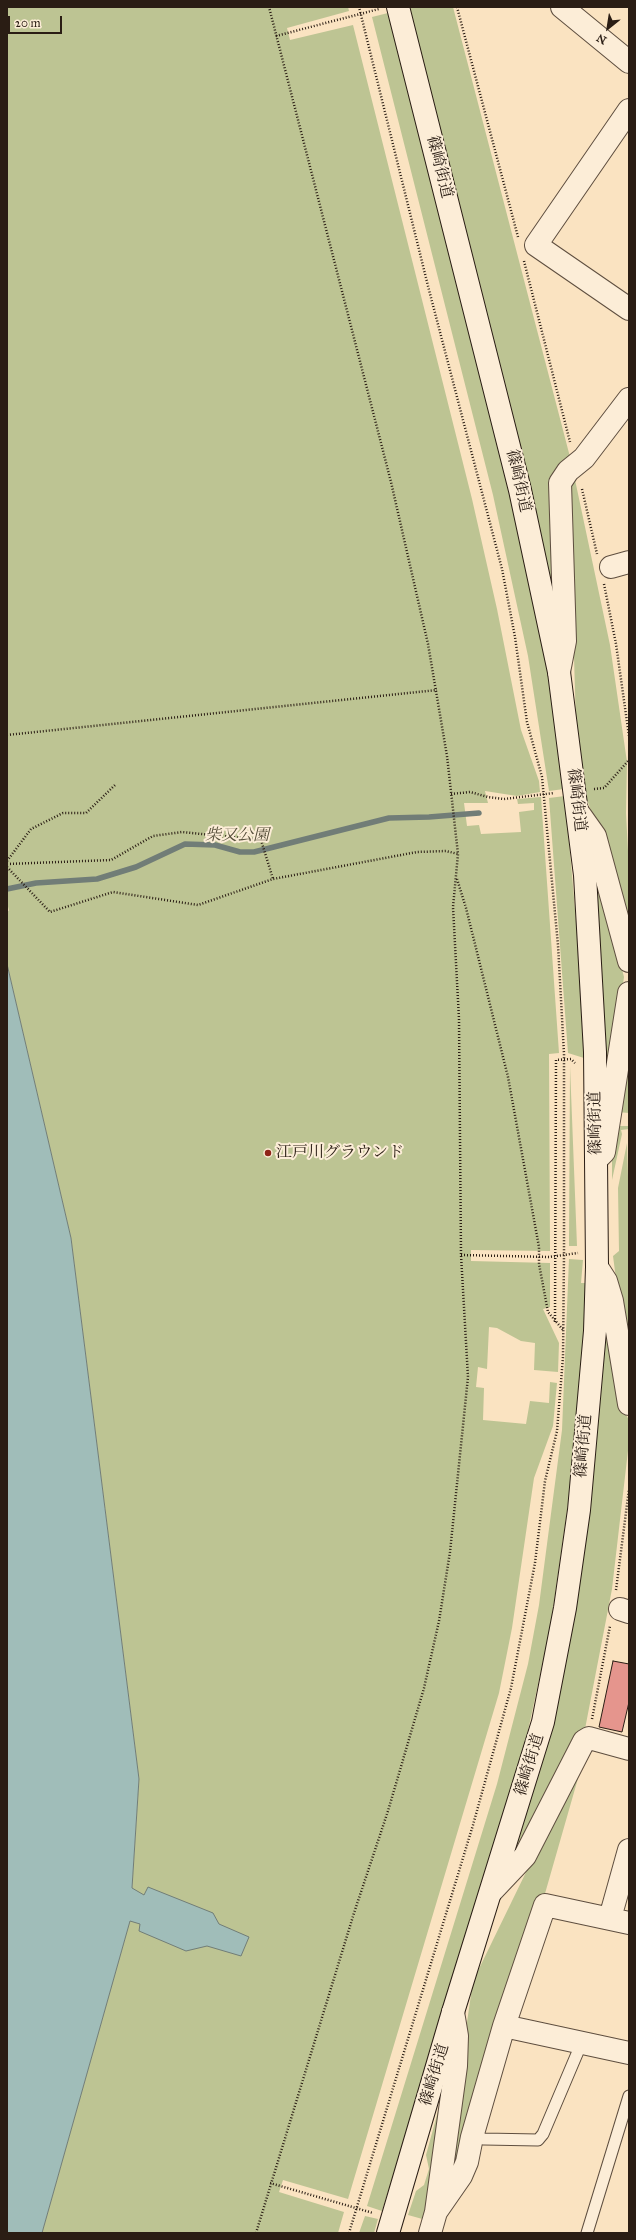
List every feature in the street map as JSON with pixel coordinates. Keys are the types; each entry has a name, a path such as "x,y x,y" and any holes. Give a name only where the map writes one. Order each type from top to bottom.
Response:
{"main road":[{"name":"篠崎街道","path":"388,2233 453,2012 543,1722 565,1608 579,1510 594,1331 597,1267 597,1159 594,1037 585,875 559,672 520,490 398,7"},
{"path":"562,7 629,62"},
{"path":"629,110 536,245 629,309"},
{"path":"559,672 565,641 560,483 568,471 584,458 629,399"},
{"path":"578,812 595,836 629,960"},
{"path":"597,1159 604,1152 629,993"},
{"path":"597,1267 606,1281 612,1302 629,1404"},
{"path":"491,1892 525,1856 584,1741 589,1738 629,1749"},
{"path":"437,2227 467,2162 472,2137 504,2026 545,1905 619,1921 629,1850"},
{"path":"437,2227 456,2066 457,2036 453,2012"},
{"path":"504,2026 629,2053"}],"lane":[{"path":"472,2137 484,2139 538,2140 543,2134 582,2042"},
{"path":"587,2233 629,2096"}],"path":[{"path":"256,2233 270,2183 390,1804 424,1688 439,1621 450,1552 468,1377 461,1255 459,1019 453,907 458,854 437,690 391,482 276,36 270,7"},
{"path":"349,2233 465,1854 511,1688 535,1563 545,1481 557,1431 564,1331 564,1058 558,945 544,794 527,722 515,637 502,569 431,298 359,7"},
{"path":"457,7 519,243"},
{"path":"276,36 372,11"},
{"path":"523,258 571,447"},
{"path":"580,481 610,566 616,644 629,736"},
{"path":"7,736 437,690"},
{"path":"604,788 629,760"},
{"path":"7,861 31,829 63,813 86,813 116,784"},
{"path":"451,794 470,792 504,799 550,794"},
{"path":"7,864 111,860 153,836 182,832 261,840 273,879"},
{"path":"7,868 50,912 113,892 198,905 273,879 417,852 446,851 458,854"},
{"path":"456,877 466,908 508,1077 539,1248 539,1257 548,1312 564,1331"},
{"path":"555,1322 556,1060 564,1058 575,1062 575,1069"},
{"path":"461,1255 539,1257 556,1256 568,1253"},
{"path":"270,2183 366,2211"}],"green space":[{"name":"柴又公園","path":"7,7 348,7 349,11 287,28 290,40 353,25 472,499 497,609 521,730 539,781 540,792 517,796 485,791 488,803 464,803 467,826 479,825 481,834 521,832 519,812 534,810 534,803 518,804 517,799 541,797 559,1053 549,1054 550,1251 471,1250 471,1261 550,1263 550,1307 543,1309 559,1343 558,1372 534,1370 535,1343 521,1341 497,1328 489,1327 487,1369 478,1367 476,1387 484,1388 483,1420 526,1424 530,1401 549,1403 550,1382 557,1383 553,1426 534,1478 512,1628 499,1693 348,2199 283,2180 279,2192 344,2212 338,2233 42,2233 130,1920 139,1779 71,1238 7,964 7,910 9,911 7,902"},
{"path":"415,7 453,7 570,457 558,614 408,9"},
{"path":"388,13 510,493 545,652 558,733 564,789 549,791 528,656 493,495 372,17"},
{"path":"574,475 610,645 627,762 626,813 629,870 629,945 599,831 585,795 576,727 569,480"},
{"path":"565,796 581,977 584,1058 568,1053 549,798"},
{"path":"589,840 624,977 605,1106"},
{"path":"629,1028 629,1113 617,1112"},
{"path":"570,1066 577,1246 569,1246"},
{"path":"615,1126 629,1126 629,1129 621,1130 622,1134 612,1180 612,1150"},
{"path":"627,1143 629,1210 629,1378 613,1256 619,1251 618,1188"},
{"path":"569,1259 583,1260 581,1283 587,1283 573,1469 550,1629 524,1749 382,2211 367,2206 497,1784 528,1664 539,1605 562,1430"},
{"path":"606,1296 622,1408 629,1420 629,1442 612,1589 585,1729 520,1849 515,1849 548,1738"},
{"path":"587,1747 544,1897 539,1896 453,2180 452,2125 473,1981"},
{"path":"449,2071 426,2220 408,2215 416,2191 424,2185 429,2169 426,2155"},
{"path":"365,2216 378,2219 374,2233 359,2233"}],"water":[{"path":"7,964 71,1238 139,1779 132,1888 144,1895 148,1887 213,1913 219,1924 249,1937 241,1956 207,1946 186,1951 139,1931 140,1924 130,1921 42,2233 7,2233"}],"building":[{"path":"613,1661 629,1664 629,1702 622,1732 599,1727"}],"waterway":[{"path":"7,889 36,883 97,879 136,867 185,844 215,845 240,852 254,852 389,818 429,817 479,813"}],"place":[{"name":"江戸川グラウンド","path":"268,1153"}]}
